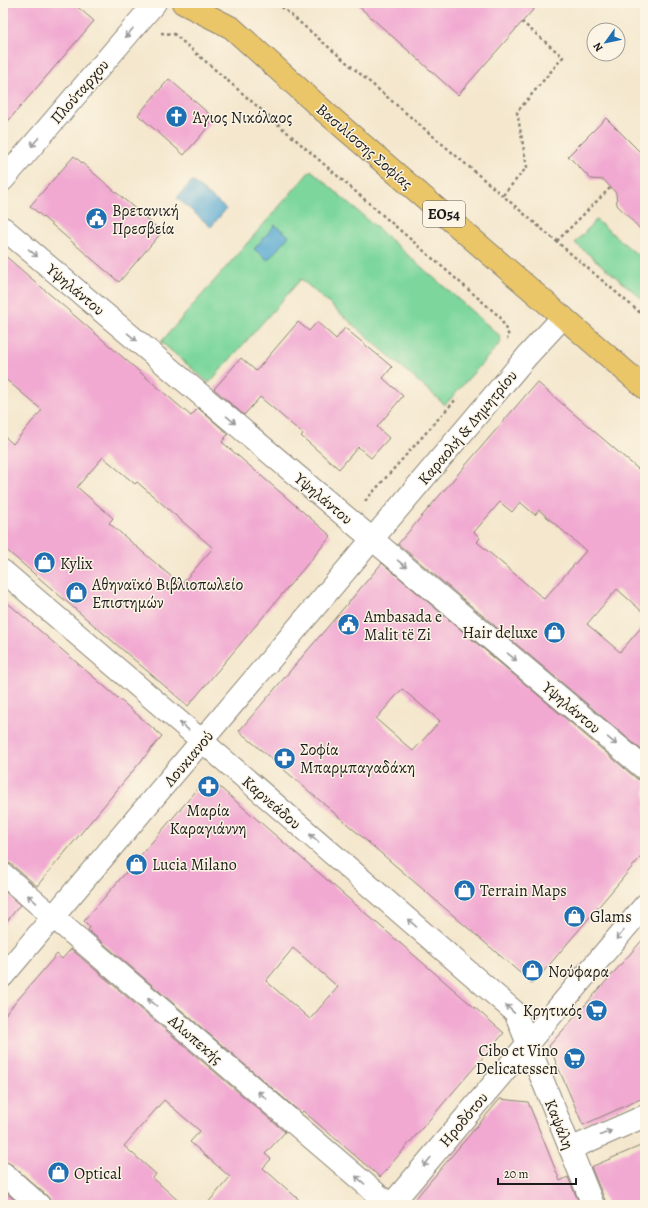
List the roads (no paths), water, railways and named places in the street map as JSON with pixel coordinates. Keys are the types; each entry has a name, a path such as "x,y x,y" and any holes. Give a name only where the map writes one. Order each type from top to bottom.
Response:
{"main road":[{"name":"Βασιλίσσης Σοφίας","path":"183,3 232,28 325,112 645,388"},
{"name":"Βασιλίσσης Σοφίας","path":"218,3 232,28"}],"street":[{"name":"Πλούταρχου","path":"3,180 155,3"},
{"name":"Υψηλάντου","path":"3,228 645,769"},
{"name":"Καραολή & Δημητρίου","path":"372,539 563,317"},
{"name":"Λουκιανού","path":"3,976 372,539"},
{"name":"Καρνεάδου","path":"3,572 202,741 515,1012 528,1043"},
{"name":"Αλωπεκής","path":"3,874 390,1205"},
{"name":"Ηροδότου","path":"390,1205 645,905"},
{"name":"Καψάλη","path":"528,1043 593,1205"},
{"path":"570,1149 645,1116"},
{"path":"3,1173 39,1205"}],"water":[{"path":"192,181 226,209 211,227 177,198"},
{"path":"275,225 289,236 268,260 254,249"}],"place":[{"name":"Άγιος Νικόλαος","path":"176,117"},
{"name":"Βρετανική Πρεσβεία","path":"96,219"},
{"name":"Kylix","path":"45,563"},
{"name":"Αθηναϊκό Βιβλιοπωλείο Επιστημών","path":"76,593"},
{"name":"Ambasada e Malit të Zi","path":"348,625"},
{"name":"Hair deluxe","path":"554,632"},
{"name":"Σοφία Μπαρμπαγαδάκη","path":"284,758"},
{"name":"Μαρία Καραγιάννη","path":"208,786"},
{"name":"Lucia Milano","path":"137,864"},
{"name":"Terrain Maps","path":"465,890"},
{"name":"Glams","path":"574,916"},
{"name":"Νούφαρα","path":"533,971"},
{"name":"Κρητικός","path":"597,1010"},
{"name":"Cibo et Vino Delicatessen","path":"574,1059"},
{"name":"Optical","path":"59,1173"}]}
